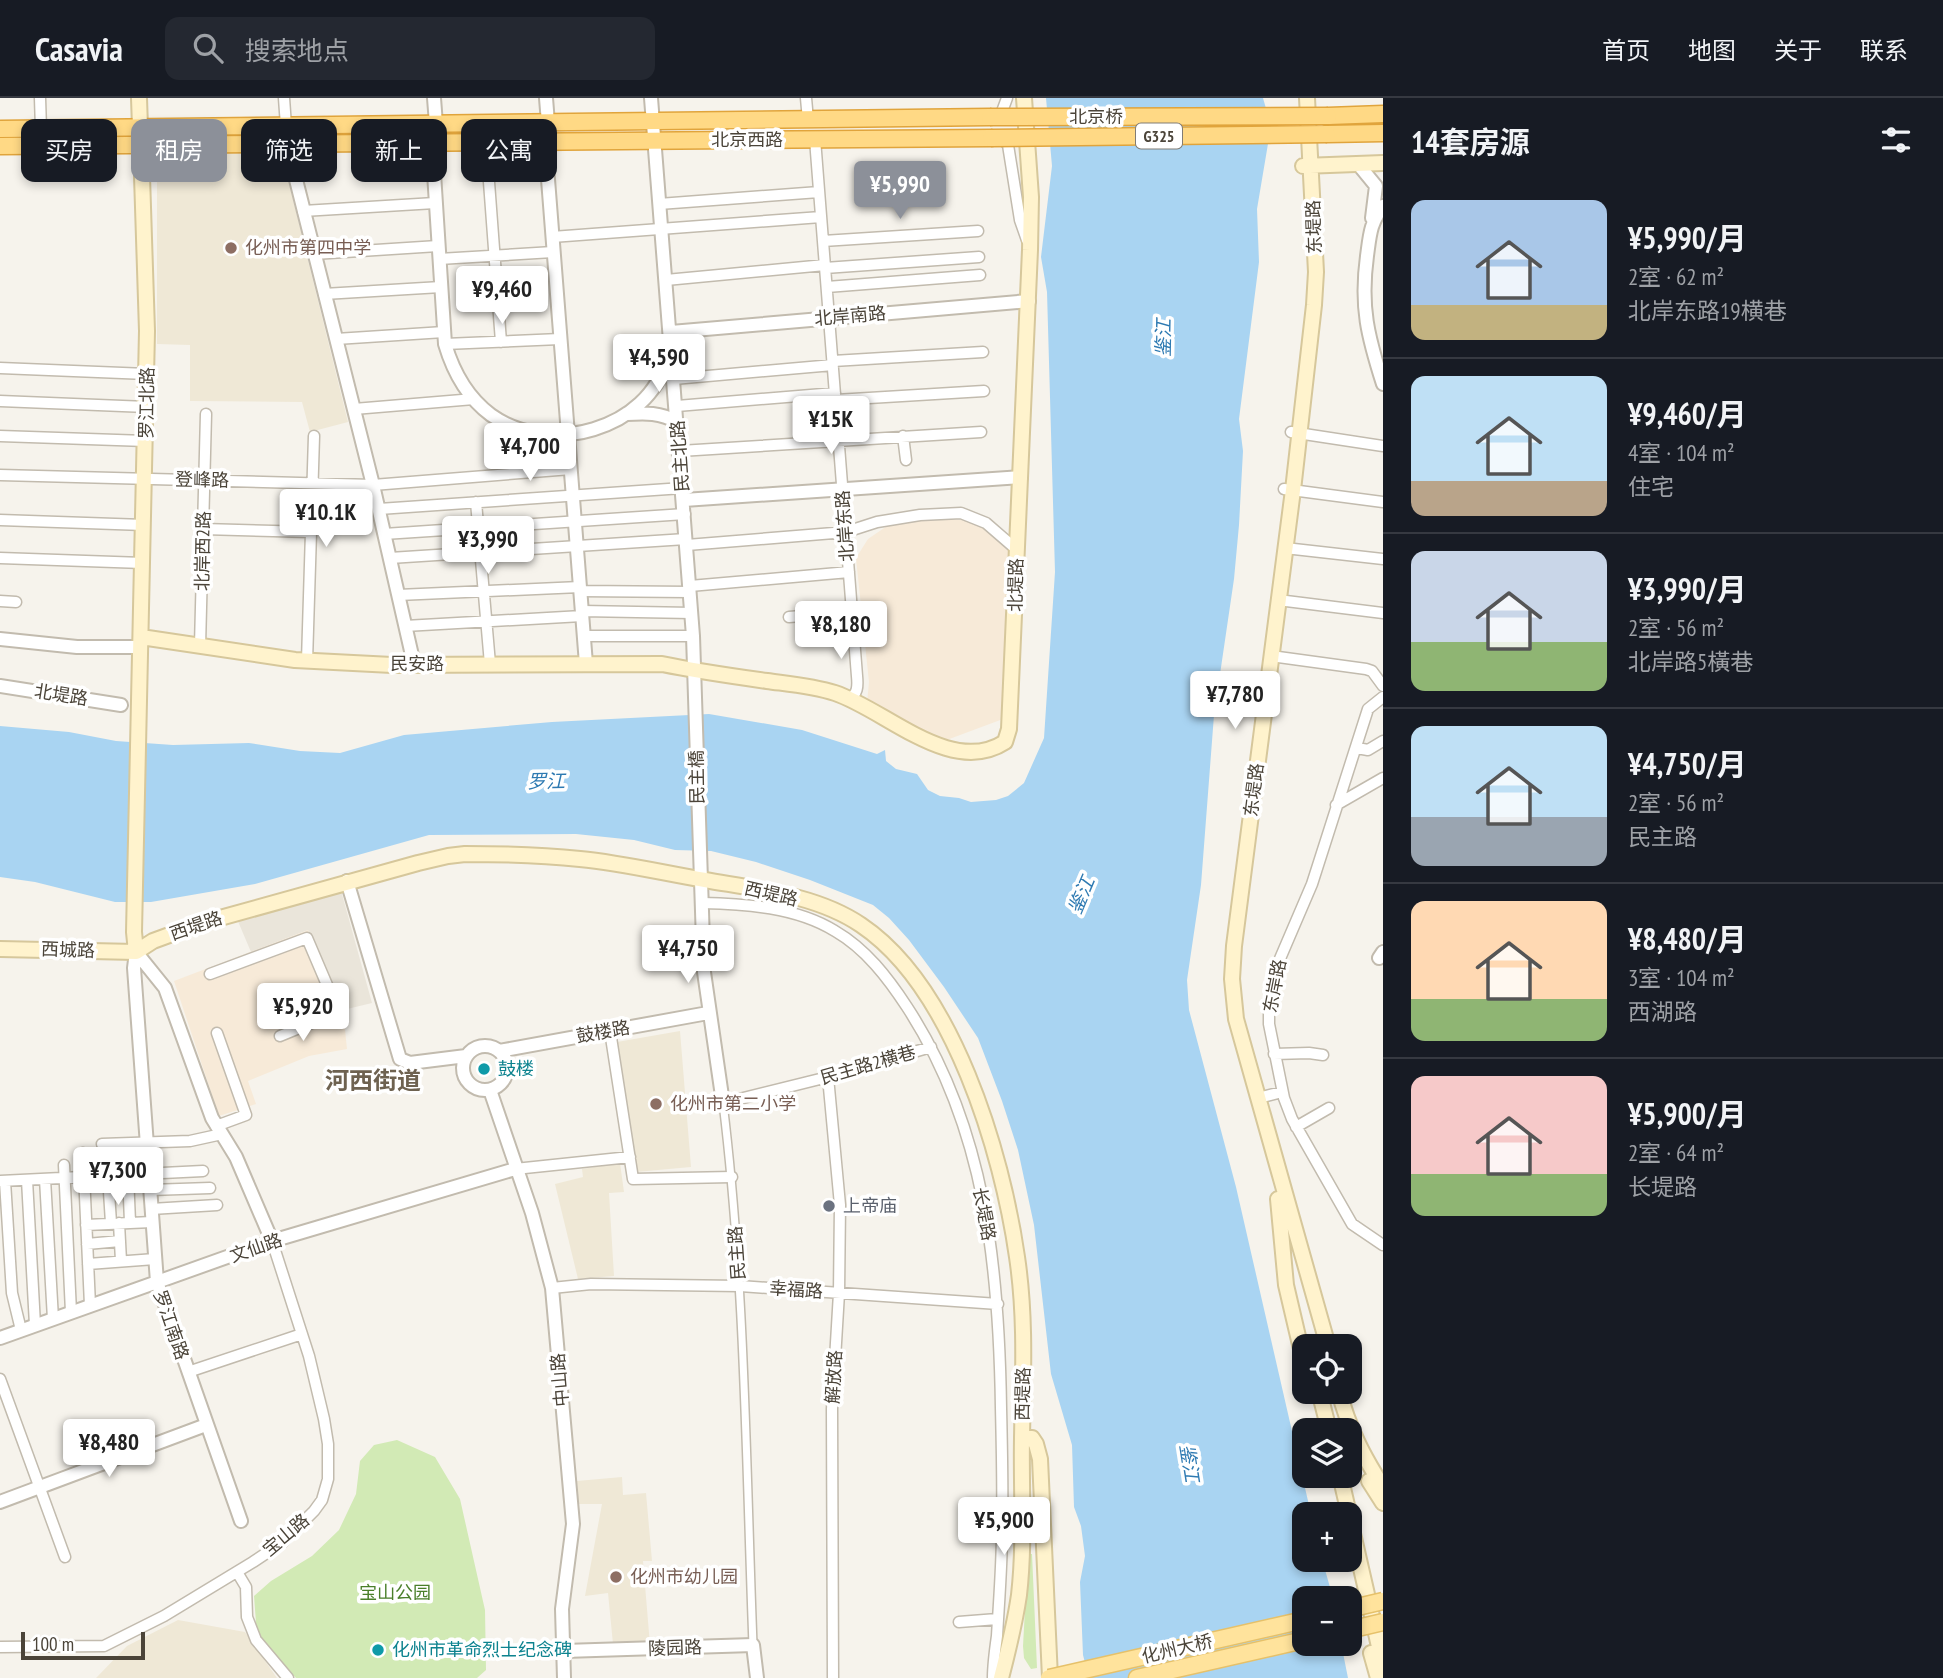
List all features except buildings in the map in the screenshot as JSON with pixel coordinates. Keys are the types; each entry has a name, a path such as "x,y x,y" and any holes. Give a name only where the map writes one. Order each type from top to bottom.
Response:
{"highway":[{"name":"北京桥","path":"995,117 1383,114"},
{"name":"北京西路","path":"557,124 995,117"},
{"name":"北京西路","path":"0,129 21,129"},
{"name":"北京桥","path":"996,137 1383,133"},
{"name":"北京西路","path":"557,141 996,137"},
{"name":"北京西路","path":"0,146 131,145"}],"main road":[{"path":"139,98 140,119"},
{"name":"北堤路","path":"694,671 852,695 862,707 957,751 976,753 992,750 1005,742 1010,715 1030,250 1031,197 1024,98"},
{"name":"东堤路","path":"1298,98 1316,272 1225,945 1223,979 1228,1021 1316,1334"},
{"name":"东堤路","path":"1307,98 1307,166"},
{"path":"1307,166 1383,163"},
{"name":"罗江北路","path":"136,952 134,932 147,407 142,182"},
{"name":"东堤路","path":"1288,489 1285,548 1233,962 1233,993 1236,1019 1325,1334"},
{"name":"民安路","path":"140,649 200,646 307,661 662,664 694,671"},
{"name":"西堤路","path":"136,952 153,942 202,923 347,881 448,856 473,854 580,859 749,888 815,904 858,923 891,950 904,964 945,1028 977,1094 1003,1188 1015,1245 1021,1294 1024,1369 1023,1537 1015,1622 1001,1678"},
{"name":"西城路","path":"0,949 136,952"},
{"path":"1278,1199 1286,1285 1297,1334"},
{"path":"1343,1404 1351,1431 1365,1460 1383,1487"},
{"path":"1022,1438 1032,1438 1035,1441 1040,1459 1049,1678"},
{"path":"1362,1471 1383,1503"},
{"path":"1353,1572 1378,1678"},
{"path":"1362,1572 1383,1664"},
{"path":"1362,1606 1383,1601"},
{"path":"1362,1627 1383,1622"},
{"name":"化州大桥","path":"1049,1678 1292,1623"},
{"name":"化州大桥","path":"1137,1678 1292,1643"}],"street":[{"path":"40,98 41,119"},
{"path":"284,98 286,119"},
{"path":"434,98 436,119"},
{"path":"546,98 548,119"},
{"name":"民主北路","path":"651,98 677,406 694,636 695,690"},
{"path":"806,98 808,120"},
{"path":"995,117 1007,98"},
{"path":"996,137 1008,145 1020,220 1030,250"},
{"name":"北岸东路","path":"815,139 852,612 852,695"},
{"path":"1358,164 1376,186 1363,287 1365,322 1383,384"},
{"path":"296,182 379,509 414,664"},
{"path":"434,182 444,338 459,378 474,399 493,416 525,430 568,433 606,426 626,414 649,393 667,359 671,332"},
{"path":"489,182 501,342"},
{"path":"548,182 586,664"},
{"path":"659,204 819,192"},
{"path":"303,211 435,203"},
{"path":"1371,222 1383,206"},
{"path":"552,237 821,216"},
{"path":"823,241 978,232"},
{"path":"314,254 439,253 495,256 553,252"},
{"path":"666,280 979,257"},
{"path":"827,287 980,275"},
{"path":"324,294 441,287"},
{"name":"北岸南路","path":"671,332 1028,301"},
{"path":"336,340 444,338 501,342 560,339"},
{"path":"674,379 982,352"},
{"path":"0,368 147,374"},
{"path":"677,406 984,391"},
{"path":"354,409 474,399"},
{"path":"0,401 147,407"},
{"path":"626,414 654,413 667,416 677,422 679,436"},
{"name":"北岸西2路","path":"200,646 206,414"},
{"path":"680,451 981,432"},
{"path":"1295,432 1383,446"},
{"path":"0,436 146,442"},
{"path":"307,661 314,436"},
{"path":"904,436 905,460"},
{"name":"登峰路","path":"0,475 373,485 570,469"},
{"path":"379,509 573,496 842,489 1021,477"},
{"path":"1288,489 1383,502"},
{"path":"476,502 490,664"},
{"path":"390,558 846,532 877,522 920,515 961,513 986,523 1016,548"},
{"path":"384,534 685,514"},
{"path":"0,520 144,524"},
{"path":"203,529 311,532"},
{"path":"1285,548 1383,559"},
{"path":"0,558 143,563"},
{"path":"398,595 580,589 690,589 849,572"},
{"path":"1278,600 1383,613"},
{"path":"0,601 16,602"},
{"path":"789,617 852,612"},
{"path":"405,626 582,614 692,613"},
{"path":"584,636 694,636"},
{"name":"民安路","path":"0,639 77,647 140,649"},
{"path":"1271,656 1366,669 1372,671 1383,686"},
{"name":"北堤路","path":"0,686 121,705"},
{"name":"民主橋","path":"695,690 699,863"},
{"name":"东岸路","path":"1383,697 1368,709 1312,884 1282,950 1274,978 1269,1013 1273,1054 1282,1092 1296,1127 1352,1224 1383,1245"},
{"path":"1357,748 1368,750 1383,741"},
{"path":"1336,805 1383,778"},
{"name":"民主路","path":"699,863 704,972 732,1177 740,1286 753,1646"},
{"path":"347,881 400,1059 410,1063 466,1056 479,1047 491,1047 499,1051 506,1062 506,1076 491,1090 478,1090 467,1082 462,1069 466,1056"},
{"name":"长堤路","path":"702,903 785,912 812,920 855,945 888,979 931,1047 950,1085 988,1225 998,1304 1003,1484 993,1678"},
{"path":"210,974 307,938 342,1020"},
{"path":"136,952 165,988 219,1130 236,1157 272,1241"},
{"name":"罗江南路","path":"136,952 134,968 157,1282 241,1521"},
{"name":"鼓楼路","path":"499,1051 708,1013"},
{"path":"281,1035 314,1022"},
{"path":"610,1031 633,1179 732,1177"},
{"path":"102,1144 190,1141 219,1130 246,1115 217,1033"},
{"name":"民主路2横巷","path":"723,1102 828,1077 931,1047"},
{"path":"1273,1054 1323,1055"},
{"name":"解放路","path":"828,1077 839,1183 839,1293 832,1409 833,1678"},
{"name":"中山路","path":"491,1090 515,1169 532,1213 552,1288 573,1524 562,1609 564,1678"},
{"path":"1258,1098 1282,1092"},
{"path":"1296,1127 1329,1108"},
{"path":"83,1153 90,1305"},
{"path":"515,1169 629,1157"},
{"path":"64,1165 71,1312"},
{"name":"文仙路","path":"0,1338 272,1241 515,1169"},
{"path":"21,1330 12,1293 2,1181 203,1171"},
{"path":"121,1261 120,1223 128,1175"},
{"path":"108,1176 120,1223"},
{"path":"45,1179 53,1319"},
{"path":"27,1180 36,1325"},
{"path":"150,1190 210,1188"},
{"path":"86,1225 120,1223 217,1205"},
{"path":"87,1244 120,1241"},
{"name":"宝山路","path":"0,1647 104,1646 164,1616 283,1542 305,1522 322,1500 328,1462 324,1419 302,1334 272,1241"},
{"path":"88,1264 155,1259"},
{"name":"幸福路","path":"552,1288 591,1284 740,1286 998,1304"},
{"path":"188,1372 302,1334"},
{"path":"0,1379 65,1558"},
{"path":"0,1502 206,1425"},
{"path":"237,1572 246,1587 247,1617 256,1640 288,1678"},
{"path":"960,1622 997,1619"},
{"path":"753,1646 757,1678"},
{"name":"陵园路","path":"564,1651 753,1646"}],"shaded area":[{"name":"化州市第四中学","path":"227,151 241,151 241,182 289,182 348,422 310,432 302,402 190,401 190,345 157,344 157,182 227,182"},
{"path":"936,518 973,521 1008,547 1015,574 1003,719 944,741 867,703 869,682 856,558 868,539 890,524"},
{"path":"340,887 372,1003 343,1010 308,930 251,952 237,919"},
{"path":"308,930 343,1010 347,1049 309,1056 248,1081 256,1104 219,1116 174,981"},
{"name":"化州市第二小学","path":"680,1031 691,1167 636,1172 617,1042"},
{"path":"620,1163 624,1192 609,1193 614,1276 578,1279 555,1184 583,1177 582,1169"},
{"name":"化州市幼儿园","path":"622,1477 623,1495 646,1493 652,1561 643,1561 650,1645 613,1644 608,1593 585,1596 602,1504 578,1504 577,1481"},
{"path":"178,1620 245,1632 277,1678 96,1678 127,1646"}],"green space":[{"name":"宝山公园","path":"397,1440 435,1457 460,1499 485,1610 486,1670 477,1678 296,1678 257,1636 254,1596 271,1581 312,1556 339,1530 356,1494 360,1461 374,1445"},
{"path":"1028,1554 1032,1554 1037,1668 1031,1669 1024,1658 1023,1646"}],"water":[{"path":"1046,98 1263,98 1271,126 1257,209 1259,262 1239,419 1243,451 1234,579 1214,715 1201,885 1187,980 1189,1010 1236,1187 1292,1431 1292,1488 1305,1488 1308,1502 1292,1502 1292,1572 1326,1572 1330,1586 1292,1586 1292,1656 1344,1656 1348,1678 1089,1678 1083,1655 1080,1582 1085,1556 1081,1526 1074,1507 1072,1445 1051,1374 1034,1225 1018,1150 978,1038 909,940 873,905 756,862 711,851 675,850 634,840 576,834 429,835 255,884 151,902 115,902 35,882 0,877 0,726 69,732 116,741 173,745 249,743 300,751 340,753 404,735 552,722 709,714 802,730 877,754 885,750 886,761 896,769 917,774 928,790 940,796 971,802 1008,796 1024,783 1044,738 1055,572 1047,292 1041,257 1052,166"}],"place":[{"name":"化州市第四中学","path":"231,248"},
{"name":"鼓楼","path":"484,1069"},
{"name":"化州市第二小学","path":"656,1104"},
{"name":"上帝庙","path":"829,1206"},
{"name":"化州市幼儿园","path":"616,1577"},
{"name":"化州市革命烈士纪念碑","path":"378,1650"}],"district":[{"name":"河西街道","path":"373,1081"}],"water label":[{"name":"鉴江","path":"1163,338"},
{"name":"罗江","path":"546,781"},
{"name":"鉴江","path":"1081,895"},
{"name":"鉴江","path":"1190,1463"}]}
